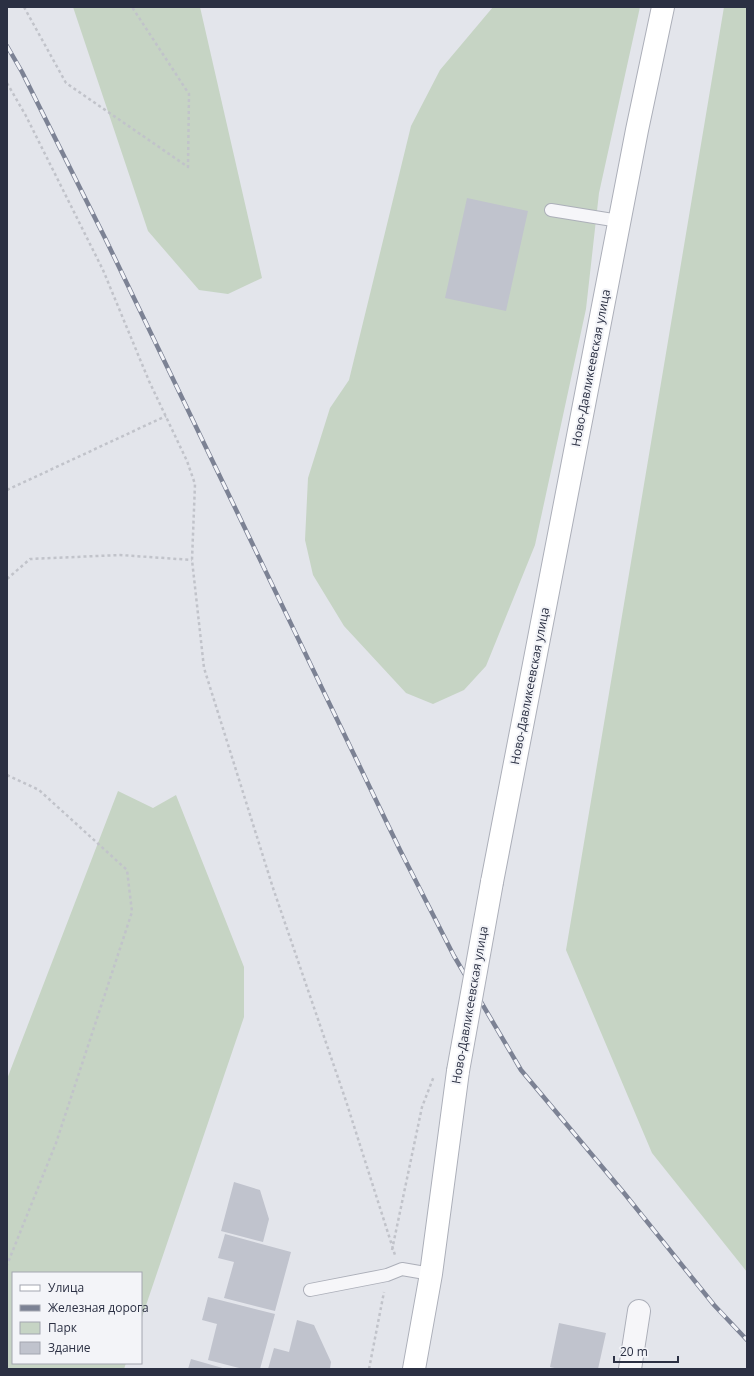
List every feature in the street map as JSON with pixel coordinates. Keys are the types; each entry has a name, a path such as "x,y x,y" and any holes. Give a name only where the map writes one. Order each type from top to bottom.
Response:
{"street":[{"name":"Ново-Давликеевская улица","path":"414,1369 431,1274 458,1071 492,882 619,221 663,7"},
{"path":"630,1369 639,1311"}],"lane":[{"path":"551,210 619,221"},
{"path":"310,1290 387,1275 402,1269 431,1274"}],"path":[{"path":"24,7 66,83 188,167 189,94 132,7"},
{"path":"7,83 26,116 103,270 149,381 187,461 195,484 192,560 204,668 273,888 346,1101 392,1250 402,1269"},
{"path":"7,490 166,416"},
{"path":"7,579 30,558 120,555 192,560"},
{"path":"7,775 39,790 127,870 132,912 56,1142 7,1265"},
{"path":"369,1369 422,1107 436,1072"}],"green space":[{"path":"73,7 200,7 262,278 228,294 199,290 148,231"},
{"path":"493,7 640,7 599,193 586,309 535,545 486,666 464,690 433,704 406,693 344,626 313,575 305,540 308,478 330,408 349,380 411,126 440,70"},
{"path":"724,7 747,7 747,1272 652,1153 566,950"},
{"path":"118,791 153,808 176,795 244,967 244,1017 142,1317 142,1272 12,1272 12,1364 126,1364 124,1369 7,1369 7,1079"}],"building":[{"path":"467,198 528,211 506,311 445,298"},
{"path":"234,1182 260,1190 269,1219 263,1242 221,1231"},
{"path":"225,1234 291,1252 275,1311 224,1298 234,1262 218,1258"},
{"path":"208,1297 275,1314 260,1369 243,1369 208,1360 217,1324 202,1320"},
{"path":"297,1320 314,1325 331,1362 330,1369 268,1369 274,1348 289,1352"},
{"path":"559,1323 606,1333 598,1369 559,1369 550,1367"},
{"path":"191,1359 226,1369 188,1369"}],"railway":[{"path":"7,46 22,72 106,240 400,850 454,956 521,1070 624,1193 714,1305 747,1340"}]}
